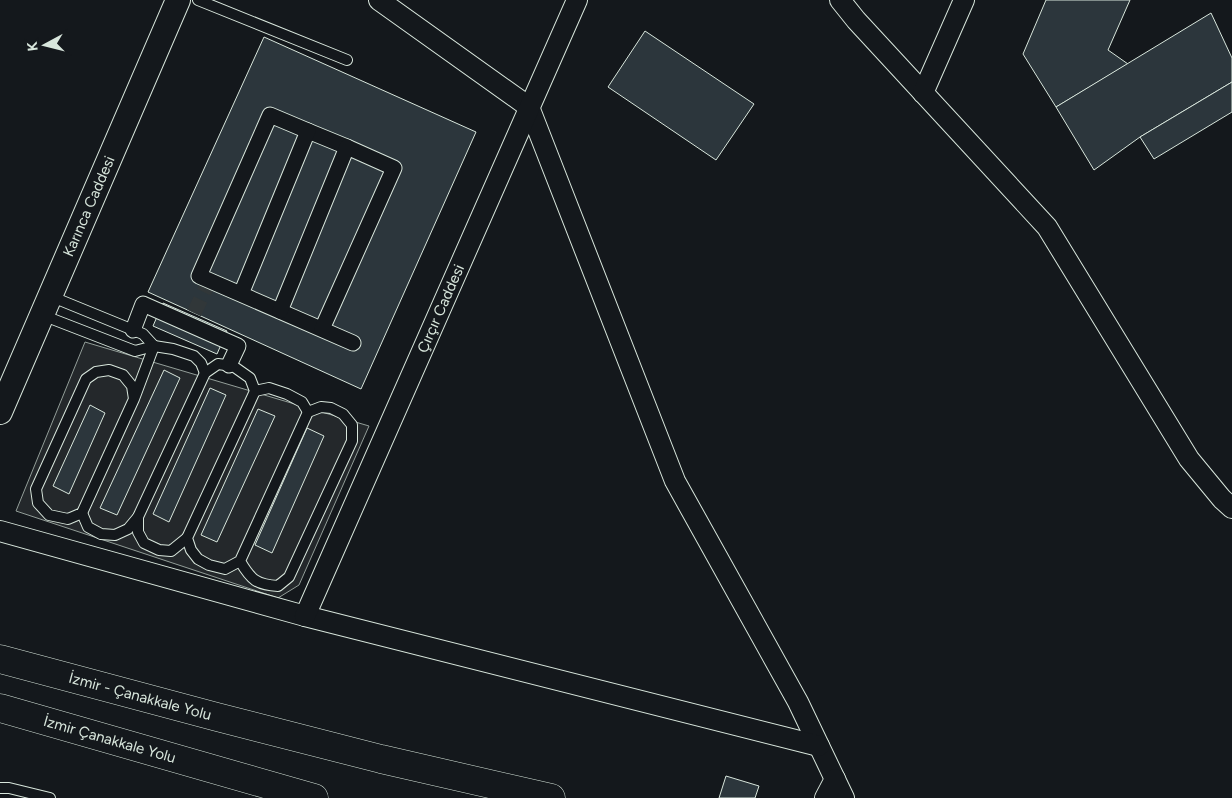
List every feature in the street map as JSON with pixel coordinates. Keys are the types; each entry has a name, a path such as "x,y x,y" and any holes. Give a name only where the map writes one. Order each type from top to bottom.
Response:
{"highway":[{"name":"İzmir - Çanakkale Yolu","path":"0,659 381,759 551,798"},
{"name":"İzmir Çanakkale Yolu","path":"0,708 314,798"}],"street":[{"name":"Karınca Caddesi","path":"0,412 178,0"},
{"path":"379,0 528,107 675,480 798,702 844,798"},
{"name":"Çırçır Caddesi","path":"305,616 528,107 577,0"},
{"path":"840,0 856,20 1047,227 1189,459 1229,500"},
{"path":"923,92 964,0"},
{"path":"322,330 394,168 270,115 200,276 322,330 353,342"},
{"path":"241,294 308,131"},
{"path":"280,311 348,147"},
{"path":"133,330 143,304 238,346 229,365"},
{"path":"0,531 305,616 819,746"},
{"path":"825,798 835,779"}],"lane":[{"path":"198,0 347,60"},
{"path":"46,305 133,330 143,334 154,346"},
{"path":"46,305 135,351 154,346 173,349 194,356 201,363 205,373"},
{"path":"134,399 132,386 122,375 109,370 96,372 86,379 36,489 38,503 50,515 68,519 82,513 134,399 154,346"},
{"path":"82,513 88,527 101,534 115,536 128,529 138,517 205,373 218,364 229,365 250,378 254,391 187,538 170,550 158,550 144,544 138,532 138,517"},
{"path":"254,391 269,388 287,394 302,402 308,412"},
{"path":"187,538 191,550 198,559 209,565 225,568 240,561 308,412 322,407 331,408 343,414 352,425 352,441 289,577 278,586 265,586 255,581 247,573 240,561"},
{"path":"0,788 9,788 50,798"}],"shaded area":[{"path":"85,342 369,426 299,585 278,598 16,511"}],"building":[{"path":"1046,0 1130,0 1108,50 1128,64 1056,107 1023,54"},
{"path":"1211,13 1232,58 1232,82 1140,137 1094,170 1056,107"},
{"path":"645,31 754,104 716,160 608,87"},
{"path":"264,37 476,132 361,389 148,292"},
{"path":"1232,82 1232,112 1154,159 1140,137"},
{"path":"163,303 227,331 217,354 153,326"},
{"path":"164,370 180,378 117,515 100,508"},
{"path":"210,388 226,395 169,522 153,514"},
{"path":"90,405 105,413 69,494 53,486"},
{"path":"258,409 275,416 217,542 201,535"},
{"path":"307,428 324,436 272,553 255,545"},
{"path":"726,776 759,786 755,798 719,798"}],"tunnel":[{"path":"194,313 210,280"}]}
